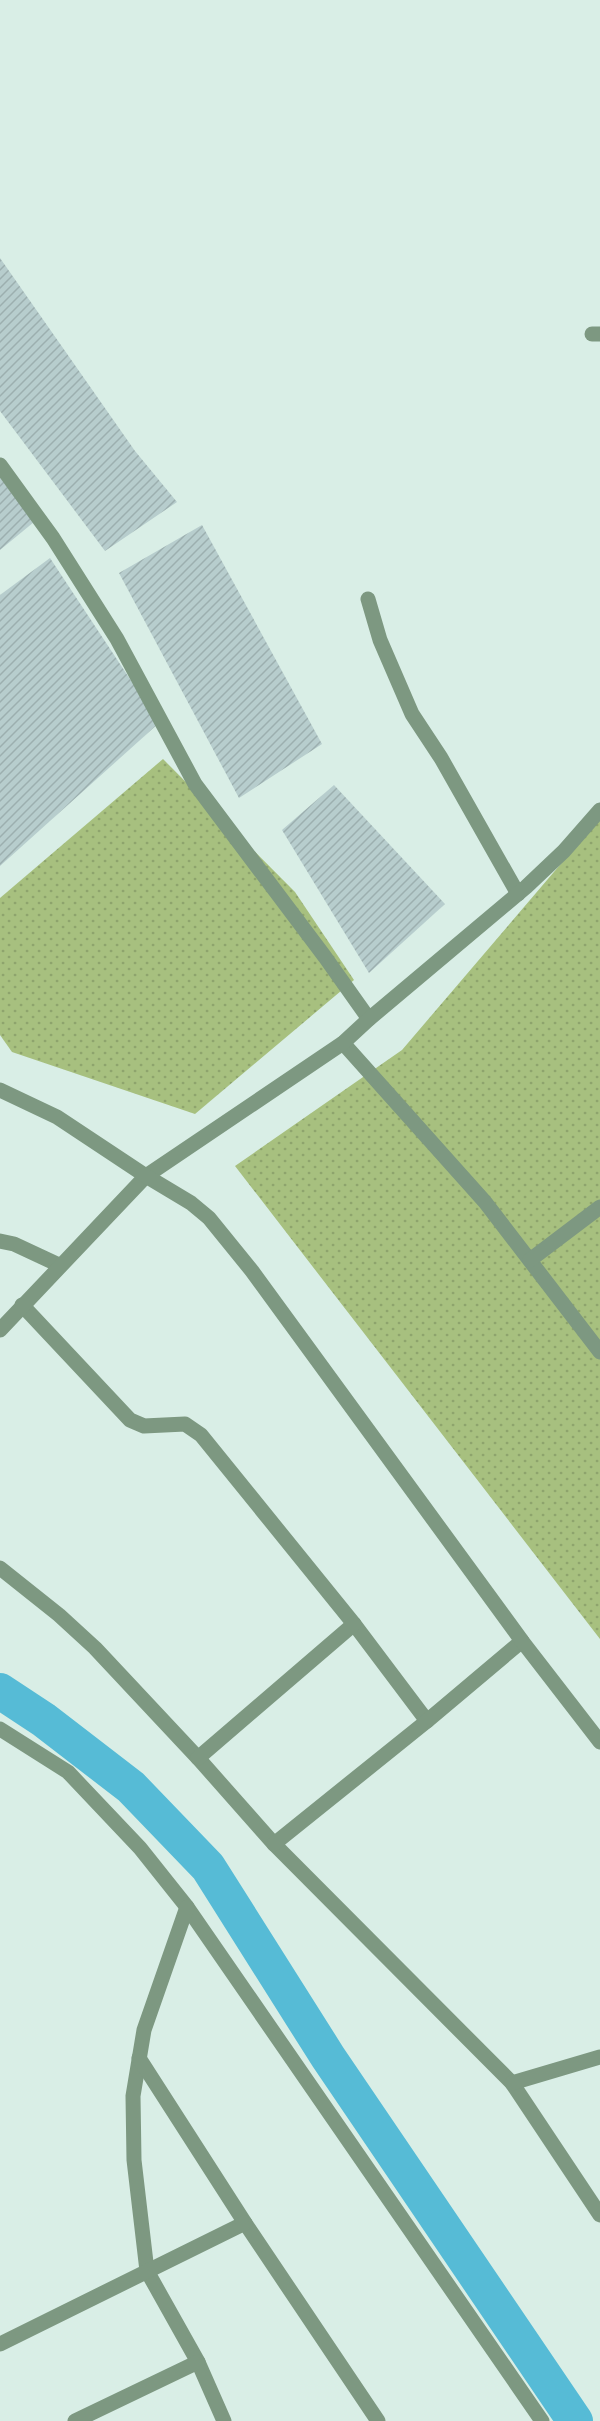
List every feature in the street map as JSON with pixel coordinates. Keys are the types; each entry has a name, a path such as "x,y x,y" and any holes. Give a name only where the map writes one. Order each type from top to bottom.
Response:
{"street":[{"path":"0,465 53,538 117,639 195,784 369,1019"},
{"path":"368,599 380,640 411,714 441,758 518,894"},
{"path":"0,1330 59,1265 146,1176 343,1043 518,894 564,851 600,810"},
{"path":"343,1043 485,1202 600,1352"},
{"path":"0,1090 57,1117 191,1203 209,1218 245,1262 522,1641 600,1742"},
{"path":"530,1260 600,1207"},
{"path":"0,1241 14,1244 59,1265"},
{"path":"22,1305 130,1420 144,1426 185,1424 201,1435 354,1624 428,1721"},
{"path":"0,1568 59,1615 95,1648 198,1758 274,1844 512,2083 600,2215"},
{"path":"198,1758 354,1624"},
{"path":"274,1844 428,1721 522,1641"},
{"path":"0,1729 68,1772 140,1848 187,1907 542,2421"},
{"path":"187,1907 151,2005 139,2058 133,2096 134,2160 147,2271 198,2362 224,2421"},
{"path":"512,2083 600,2057"},
{"path":"139,2058 245,2223 378,2421"},
{"path":"0,2344 245,2223"},
{"path":"75,2421 198,2362"}],"green space":[{"path":"163,759 295,892 354,980 195,1114 12,1052 0,1035 0,898"},
{"path":"600,818 600,1639 235,1166 402,1050"}],"building":[{"path":"0,258 135,451 177,502 105,551 0,411"},
{"path":"0,477 34,522 0,550"},
{"path":"202,525 322,744 239,798 119,573"},
{"path":"50,558 159,723 0,866 0,595"},
{"path":"334,785 445,904 369,973 282,830"}],"waterway":[{"path":"0,1691 44,1720 131,1787 208,1867 328,2057 575,2421"}]}
